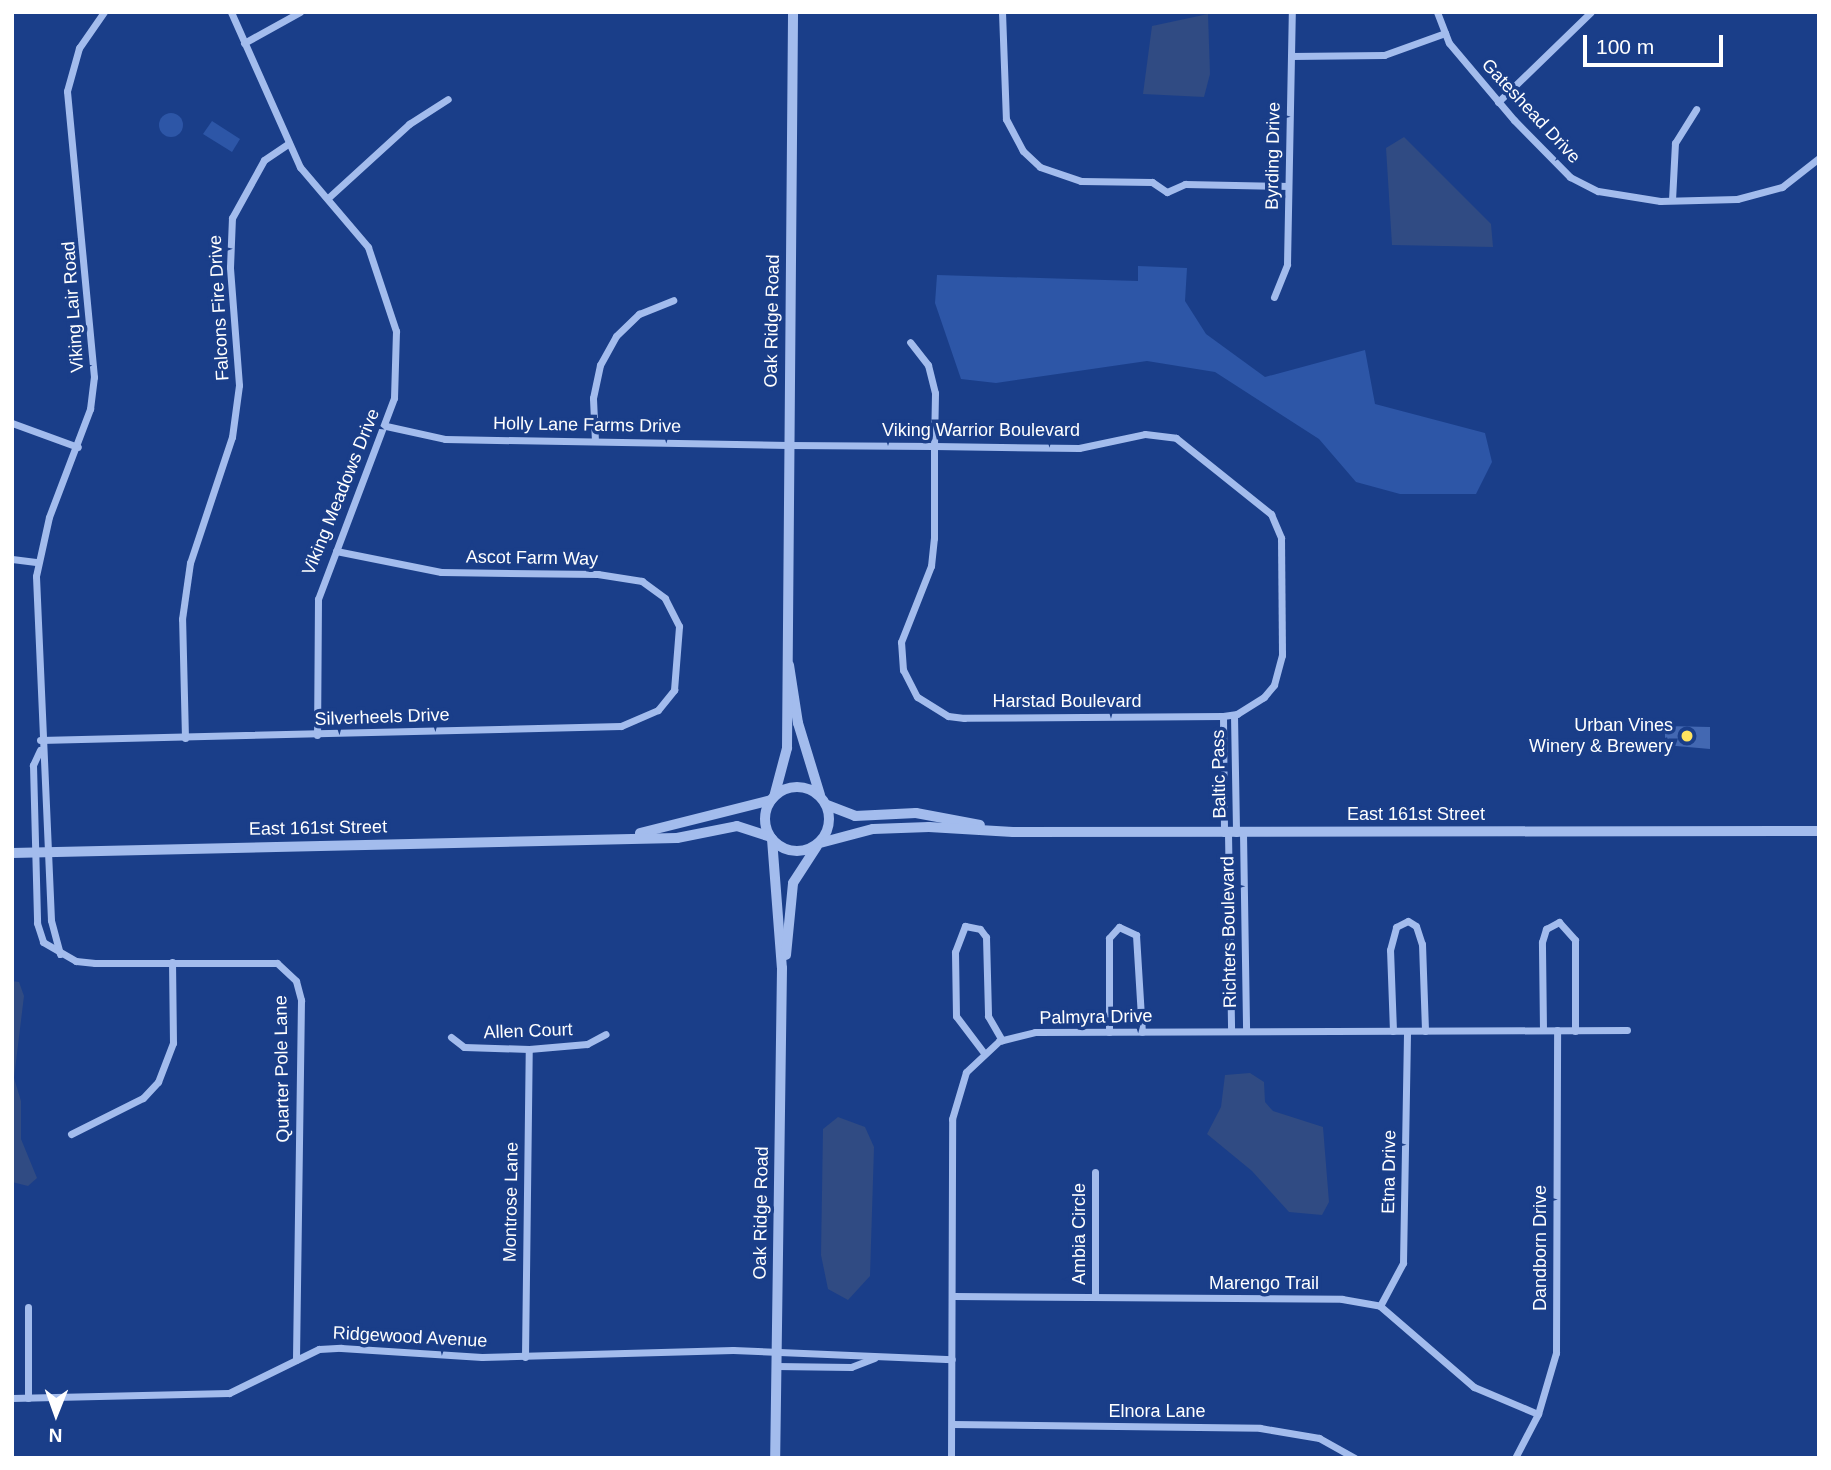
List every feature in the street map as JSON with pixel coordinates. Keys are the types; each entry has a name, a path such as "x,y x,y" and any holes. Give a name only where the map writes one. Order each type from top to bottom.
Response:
{"street":[{"name":"Viking Meadows Drive","path":"231,12 300,167 368,247 387,291 396,331 396,369 386,426 318,599 317,734"},
{"path":"244,43 300,12"},
{"name":"Oak Ridge Road","path":"773,798 786,767 793,12"},
{"path":"1002,12 1006,119 1030,159 1072,180 1152,182 1167,192 1185,184 1288,186"},
{"name":"Byrding Drive","path":"1274,297 1286,277 1292,12"},
{"name":"Gateshead Drive","path":"1437,12 1446,33 1498,102 1570,177 1598,191 1672,200 1737,199 1782,187 1812,167 1819,158"},
{"path":"1498,102 1591,12"},
{"name":"Viking Lair Road","path":"50,852 47,762 40,750 38,562 90,409 95,346 67,92 68,72 98,14"},
{"path":"1291,56 1384,55 1446,33"},
{"path":"328,198 409,124 447,99"},
{"path":"1672,200 1675,143 1696,109"},
{"name":"Falcons Fire Drive","path":"185,738 182,619 190,563 232,437 239,385 230,267 232,218 264,160 289,143"},
{"path":"1812,167 1819,174"},
{"path":"595,441 593,398 600,365 616,336 639,314 673,300"},
{"path":"910,342 928,365 935,393 934,446"},
{"path":"12,423 78,447"},
{"name":"Holly Lane Farms Drive","path":"386,426 444,439 788,445"},
{"name":"Viking Warrior Boulevard","path":"788,445 1079,448 1145,434 1176,438 1271,514 1280,538 1280,671 1264,697 1234,715"},
{"name":"Harstad Boulevard","path":"934,446 930,566 901,642 903,670 917,697 948,716 964,718 1234,715"},
{"name":"Ascot Farm Way","path":"336,551 441,572 598,575 642,581 673,609 680,653"},
{"path":"12,559 38,562"},
{"name":"Oak Ridge Road","path":"786,631 798,723 824,801"},
{"name":"Silverheels Drive","path":"40,740 185,738 636,723 667,701 680,653"},
{"name":"Baltic Pass","path":"1233,833 1234,715"},
{"name":"Baltic Pass","path":"1223,716 1233,833"},
{"path":"40,750 33,765 37,923 43,942 60,954"},
{"path":"803,787 824,801 829,826 819,843 798,852 771,838 765,816 773,798 803,787"},
{"name":"East 161st Street","path":"624,837 773,798"},
{"name":"East 161st Street","path":"824,801 855,816 916,813 1013,832"},
{"name":"East 161st Street","path":"12,853 624,837 677,838 737,826 771,838"},
{"name":"East 161st Street","path":"819,843 873,830 1233,833 1819,831"},
{"name":"Richters Boulevard","path":"1231,1031 1233,833"},
{"name":"Richters Boulevard","path":"1233,833 1246,1031"},
{"name":"Oak Ridge Road","path":"771,838 782,968 775,1458"},
{"name":"Oak Ridge Road","path":"782,968 793,883 819,843"},
{"path":"50,852 51,920 60,954"},
{"path":"1393,1031 1390,950 1396,927 1408,921 1416,926 1422,944 1425,1031"},
{"path":"1543,1030 1542,942 1546,929 1559,922 1575,940 1575,1031"},
{"path":"984,1053 956,1016 956,952 965,926 980,929 986,937 988,1016 1002,1040"},
{"path":"1109,1032 1109,937 1119,927 1136,935 1142,1032"},
{"name":"Quarter Pole Lane","path":"60,954 94,963 252,960 276,964 296,981 301,1000 296,1360"},
{"path":"71,1134 143,1098 158,1082 173,1042 172,962"},
{"name":"Dandborn Drive","path":"1515,1458 1538,1413 1556,1353 1558,1030"},
{"name":"Palmyra Drive","path":"951,1458 952,1119 962,1080 984,1053 1002,1040 1035,1032 1627,1030"},
{"name":"Etna Drive","path":"1380,1306 1403,1263 1407,1031"},
{"name":"Allen Court","path":"451,1037 464,1047 528,1049 587,1044 606,1034"},
{"name":"Montrose Lane","path":"525,1357 528,1049"},
{"name":"Ambia Circle","path":"1095,1172 1095,1297"},
{"name":"Marengo Trail","path":"953,1296 1342,1299 1380,1306"},
{"path":"1380,1306 1474,1387 1538,1413"},
{"path":"28,1307 28,1398"},
{"name":"Ridgewood Avenue","path":"12,1398 229,1393 319,1349 349,1348 525,1357 776,1351 874,1358"},
{"path":"776,1366 851,1367 874,1358 952,1359"},
{"name":"Elnora Lane","path":"951,1424 1260,1428 1319,1438 1356,1458"}],"shaded area":[{"path":"1208,14 1210,74 1204,97 1143,94 1152,26"},
{"path":"171,113 180,116 183,125 180,134 171,137 162,134 159,125 162,116"},
{"path":"212,121 240,139 232,152 203,134"},
{"path":"1404,137 1491,224 1493,247 1392,245 1386,148"},
{"path":"1138,266 1187,268 1185,301 1206,334 1265,377 1365,350 1375,404 1485,433 1492,462 1476,494 1400,494 1356,482 1319,439 1215,372 1147,361 996,383 961,379 935,303 937,275 1138,281"},
{"path":"12,981 19,982 24,996 14,1078 21,1101 21,1139 37,1178 28,1186 12,1182"},
{"path":"1250,1073 1264,1082 1265,1102 1273,1111 1323,1127 1329,1202 1322,1215 1289,1212 1252,1171 1207,1134 1221,1107 1225,1075"},
{"path":"838,1117 865,1127 874,1147 870,1276 848,1300 828,1289 821,1255 823,1129"}],"building":[{"name":"Urban Vines Winery & Brewery","path":"1665,726 1710,727 1710,749 1665,745"}],"place":[{"name":"Urban Vines Winery & Brewery","path":"1687,736"}]}
